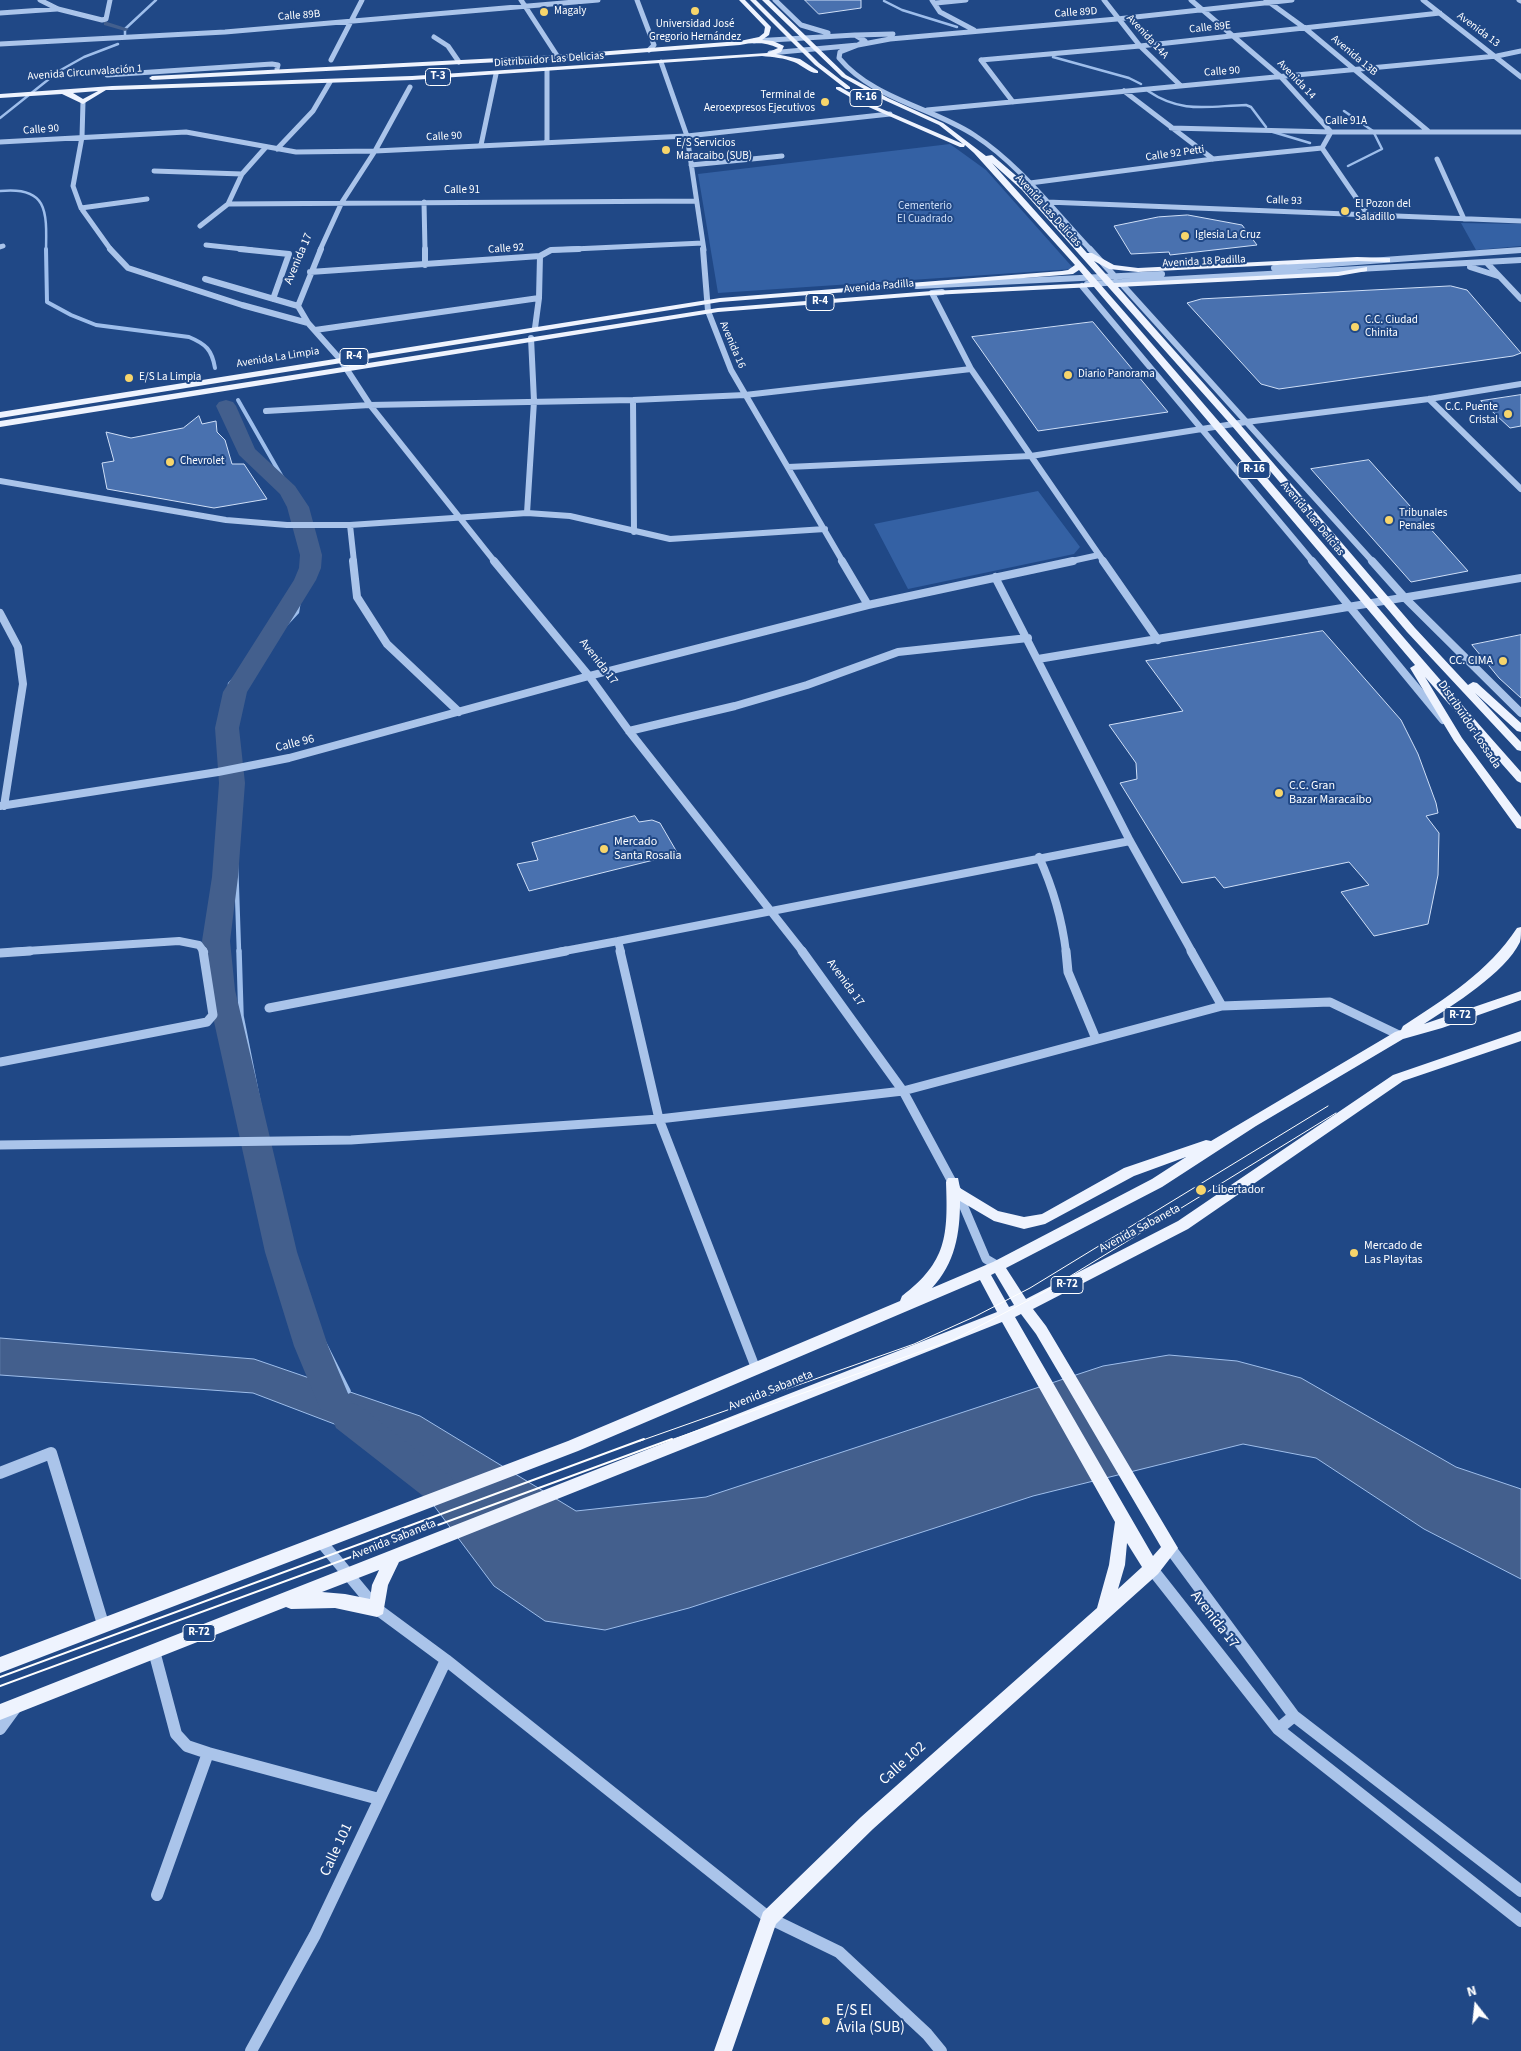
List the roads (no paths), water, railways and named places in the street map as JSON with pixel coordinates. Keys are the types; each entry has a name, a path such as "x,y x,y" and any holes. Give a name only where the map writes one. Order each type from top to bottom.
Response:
{"main road":[{"path":"742,0 769,30 761,38 751,41"},
{"name":"R-16","path":"753,0 817,64"},
{"name":"R-16","path":"765,0 844,76 925,114 953,132 986,161"},
{"path":"87,89 142,84 330,80 464,71 553,61 742,46 774,38 780,28"},
{"name":"Distribuidor Las Delicias","path":"87,89 496,74 762,54 780,51 782,47 771,42 751,41 558,57 171,78"},
{"path":"171,78 240,77 462,66 553,65 768,50 798,56 817,64"},
{"name":"Distribuidor Las Delicias","path":"762,54 782,56 808,64 845,92 961,145 986,161"},
{"path":"171,78 310,66 331,60 358,67"},
{"name":"Avenida Las Delicias","path":"817,64 850,89 877,104 960,140 1000,165 1025,188 1235,424 1411,630 1521,748"},
{"name":"Avenida Circunvalación 1","path":"0,96 27,93 44,86 171,78"},
{"path":"59,91 75,96 83,102 96,93 112,88"},
{"name":"Avenida Circunvalación 1","path":"0,89 59,91 87,89"},
{"name":"Avenida Las Delicias","path":"986,161 1080,266 1397,638 1521,779"},
{"path":"1081,250 1104,263 1122,270 1357,259 1388,260"},
{"path":"1104,263 1111,285 1338,274 1364,269"},
{"name":"Avenida Padilla","path":"708,301 887,288 937,281 1062,273 1070,272 1080,266"},
{"name":"Avenida Padilla","path":"708,311 932,293 1096,285"},
{"name":"Avenida La Limpia","path":"0,415 708,301"},
{"name":"Avenida La Limpia","path":"0,424 708,311"},
{"name":"Distribuidor Lossada","path":"1411,630 1521,729"},
{"name":"Distribuidor Lossada","path":"1397,638 1458,739 1521,825"},
{"path":"1512,812 1521,838"},
{"path":"1399,1035 1470,987 1512,946 1521,931"},
{"name":"Avenida Sabaneta","path":"0,1665 572,1446 886,1314 989,1266 1157,1183 1225,1139 1399,1035 1438,1024 1521,995"},
{"name":"Avenida Sabaneta","path":"0,1712 1024,1308 1183,1225 1398,1078 1521,1036"},
{"path":"956,1187 994,1216 1024,1223 1045,1219 1129,1172 1225,1139"},
{"path":"886,1314 916,1294 944,1262 954,1224 956,1187"},
{"name":"Avenida 17","path":"989,1266 1012,1291 1055,1356 1170,1548"},
{"name":"Avenida 17","path":"989,1266 993,1294 1038,1369 1122,1523 1152,1570"},
{"path":"1104,1610 1117,1565 1122,1523"},
{"name":"Calle 102","path":"724,2051 769,1918 866,1822 1104,1610 1152,1570 1170,1548"},
{"path":"274,1603 320,1598 351,1601 377,1609 380,1585 386,1570 396,1556"}],"street":[{"path":"40,0 58,9 97,20 106,20 110,0"},
{"path":"331,60 362,0"},
{"path":"521,0 558,57"},
{"name":"Calle 89B","path":"0,44 122,40 598,0"},
{"path":"637,0 654,45 649,50"},
{"path":"775,0 801,25 826,33 856,35 864,41 858,45"},
{"path":"966,0 934,2 940,12 974,30"},
{"name":"Avenida 14A","path":"1104,0 1140,46 1180,85"},
{"name":"Avenida 14","path":"1191,0 1281,77 1331,132"},
{"name":"Calle 89D","path":"951,32 1117,19 1267,1 1292,0"},
{"name":"Avenida 13","path":"1423,0 1497,56 1521,77"},
{"name":"Avenida 13B","path":"1267,1 1306,29 1428,131"},
{"path":"0,13 58,9"},
{"name":"Calle 89E","path":"1013,102 981,60 1140,46 1440,14"},
{"path":"751,41 951,32"},
{"path":"762,54 858,45 890,39 951,32"},
{"path":"434,37 448,46 459,62"},
{"name":"R-16","path":"858,45 840,52 839,58 843,64 867,82 925,114 954,123 975,135 1008,161 1030,183"},
{"name":"Calle 90","path":"925,114 1013,102 1497,56 1521,51"},
{"name":"Avenida 16","path":"661,62 687,136 703,244 708,311 731,370 868,605"},
{"path":"107,75 272,64 278,64 277,68"},
{"path":"547,70 547,142"},
{"path":"481,145 496,74"},
{"path":"276,149 313,111 330,80"},
{"name":"Avenida 17","path":"410,86 375,150 342,202 310,272 298,306 308,322 340,359 344,368 370,405 460,519 590,676 630,731 771,909 903,1090 956,1187 989,1266"},
{"path":"1124,91 1213,159"},
{"path":"83,102 82,137 73,186 81,208 108,247 128,268 242,305 308,322"},
{"name":"Calle 90","path":"0,142 186,132 296,152 375,150 687,136 890,114"},
{"name":"Calle 91A","path":"1171,128 1331,132 1521,132"},
{"path":"1331,132 1322,148 1368,215"},
{"path":"200,226 228,204 242,174 266,147"},
{"name":"Calle 92 Petti","path":"1030,183 1213,159 1322,148"},
{"path":"691,165 782,156"},
{"path":"1437,159 1464,219"},
{"path":"154,170 242,174"},
{"name":"Avenida Las Delicias","path":"1030,183 1405,598 1521,713"},
{"path":"81,208 147,199"},
{"name":"Calle 91","path":"228,204 696,200"},
{"path":"424,202 425,265"},
{"name":"Calle 93","path":"1047,202 1521,221"},
{"name":"Calle 92","path":"310,272 540,256 551,250 703,244"},
{"path":"206,245 289,254 273,299"},
{"name":"Avenida 18 Padilla","path":"1258,272 1521,250"},
{"path":"1521,255 1498,258 1487,264 1521,299"},
{"path":"535,328 539,298 540,256"},
{"name":"Avenida 18 Padilla","path":"887,288 1487,264 1521,260"},
{"path":"1454,265 1472,267 1500,277"},
{"path":"205,279 298,306"},
{"name":"Avenida 18 Padilla","path":"932,293 971,286"},
{"name":"R-16","path":"1082,286 1204,429 1458,739"},
{"path":"932,293 971,369 1158,640"},
{"path":"315,330 539,298"},
{"path":"527,513 534,400 531,338"},
{"path":"266,411 370,405 534,400 633,400 745,395 971,369"},
{"path":"788,467 1031,456 1246,422 1429,399 1521,384"},
{"path":"1429,399 1521,489"},
{"path":"633,400 634,532"},
{"path":"0,481 226,520 287,525 350,525 527,513 570,516 670,539 825,530"},
{"path":"350,525 357,597 387,644 459,712"},
{"name":"Calle 96","path":"2,806 249,766 868,605 1099,554"},
{"path":"996,577 1130,841 1222,1006"},
{"path":"1038,659 1352,608 1521,578"},
{"path":"0,613 18,647 24,684 2,806"},
{"path":"630,731 780,693 898,652 1028,638"},
{"path":"270,1008 618,941 1039,856 1130,841"},
{"path":"1039,856 1050,881 1063,928 1068,972 1096,1040"},
{"path":"618,941 660,1119 756,1369"},
{"path":"0,953 179,942 199,945 204,952 214,1015 207,1022 189,1027 0,1062"},
{"path":"0,1145 352,1140 660,1119 903,1090 1222,1006 1330,1002 1399,1035"},
{"path":"0,1473 51,1453 103,1624"},
{"path":"322,1543 377,1609 446,1660 769,1918 839,1952 927,2034 941,2051"},
{"name":"Avenida 17","path":"1170,1548 1294,1716 1521,1891"},
{"name":"Avenida 17","path":"1152,1570 1278,1729 1521,1921"},
{"path":"154,1651 176,1734 187,1746 379,1799"},
{"name":"Calle 101","path":"251,2051 315,1935 446,1660"},
{"path":"0,1729 16,1706"},
{"path":"1278,1729 1294,1716"},
{"path":"157,1895 208,1753"}],"waterway":[{"path":"125,36 125,29 156,0"},
{"path":"884,1 902,10 957,27"},
{"path":"107,23 125,29"},
{"path":"0,118 59,71 84,57 118,44"},
{"path":"1053,57 1129,78 1141,84"},
{"path":"1148,91 1160,98 1184,106 1246,105 1251,107 1266,127"},
{"path":"1344,111 1373,131 1382,149 1348,166"},
{"path":"1273,132 1310,143"},
{"path":"0,191 16,190 27,192 41,204 46,223 46,249"},
{"path":"46,249 47,302 71,315 96,325 189,337 207,348 215,368"},
{"path":"238,400 310,526 305,562"},
{"path":"226,406 246,451 288,490 298,507 311,555 310,568 305,580 235,692 227,728 232,783 225,877 216,941 221,990 281,1252 311,1346 336,1407"},
{"path":"239,952 230,684 297,612 305,561"},
{"path":"239,951 241,1016 266,1142 308,1312 348,1391"},
{"path":"348,1417 439,1488"}],"tram line":[{"path":"640,1441 914,1344 976,1316 1030,1288 1328,1106"},
{"path":"668,1441 953,1340 1046,1291 1336,1113"},
{"path":"0,1677 644,1439"},
{"path":"0,1686 672,1439"}],"place":[{"name":"Universidad José Gregorio Hernández","path":"695,11"},
{"name":"Magaly","path":"544,12"},
{"name":"Terminal de Aeroexpresos Ejecutivos","path":"825,102"},
{"name":"E/S Servicios Maracaibo (SUB)","path":"666,150"},
{"name":"El Pozon del Saladillo","path":"1345,211"},
{"name":"Iglesia La Cruz","path":"1185,236"},
{"name":"C.C. Ciudad Chinita","path":"1355,327"},
{"name":"Diario Panorama","path":"1068,375"},
{"name":"E/S La Limpia","path":"129,378"},
{"name":"C.C. Puente Cristal","path":"1508,414"},
{"name":"Chevrolet","path":"170,462"},
{"name":"Tribunales Penales","path":"1389,520"},
{"name":"CC. CIMA","path":"1503,661"},
{"name":"C.C. Gran Bazar Maracaibo","path":"1279,793"},
{"name":"Mercado Santa Rosalia","path":"604,849"},
{"name":"Libertador","path":"1201,1190"},
{"name":"Mercado de Las Playitas","path":"1354,1253"},
{"name":"E/S El Ávila (SUB)","path":"826,2021"}],"park label":[{"name":"Cementerio El Cuadrado","path":"925,213"}]}
